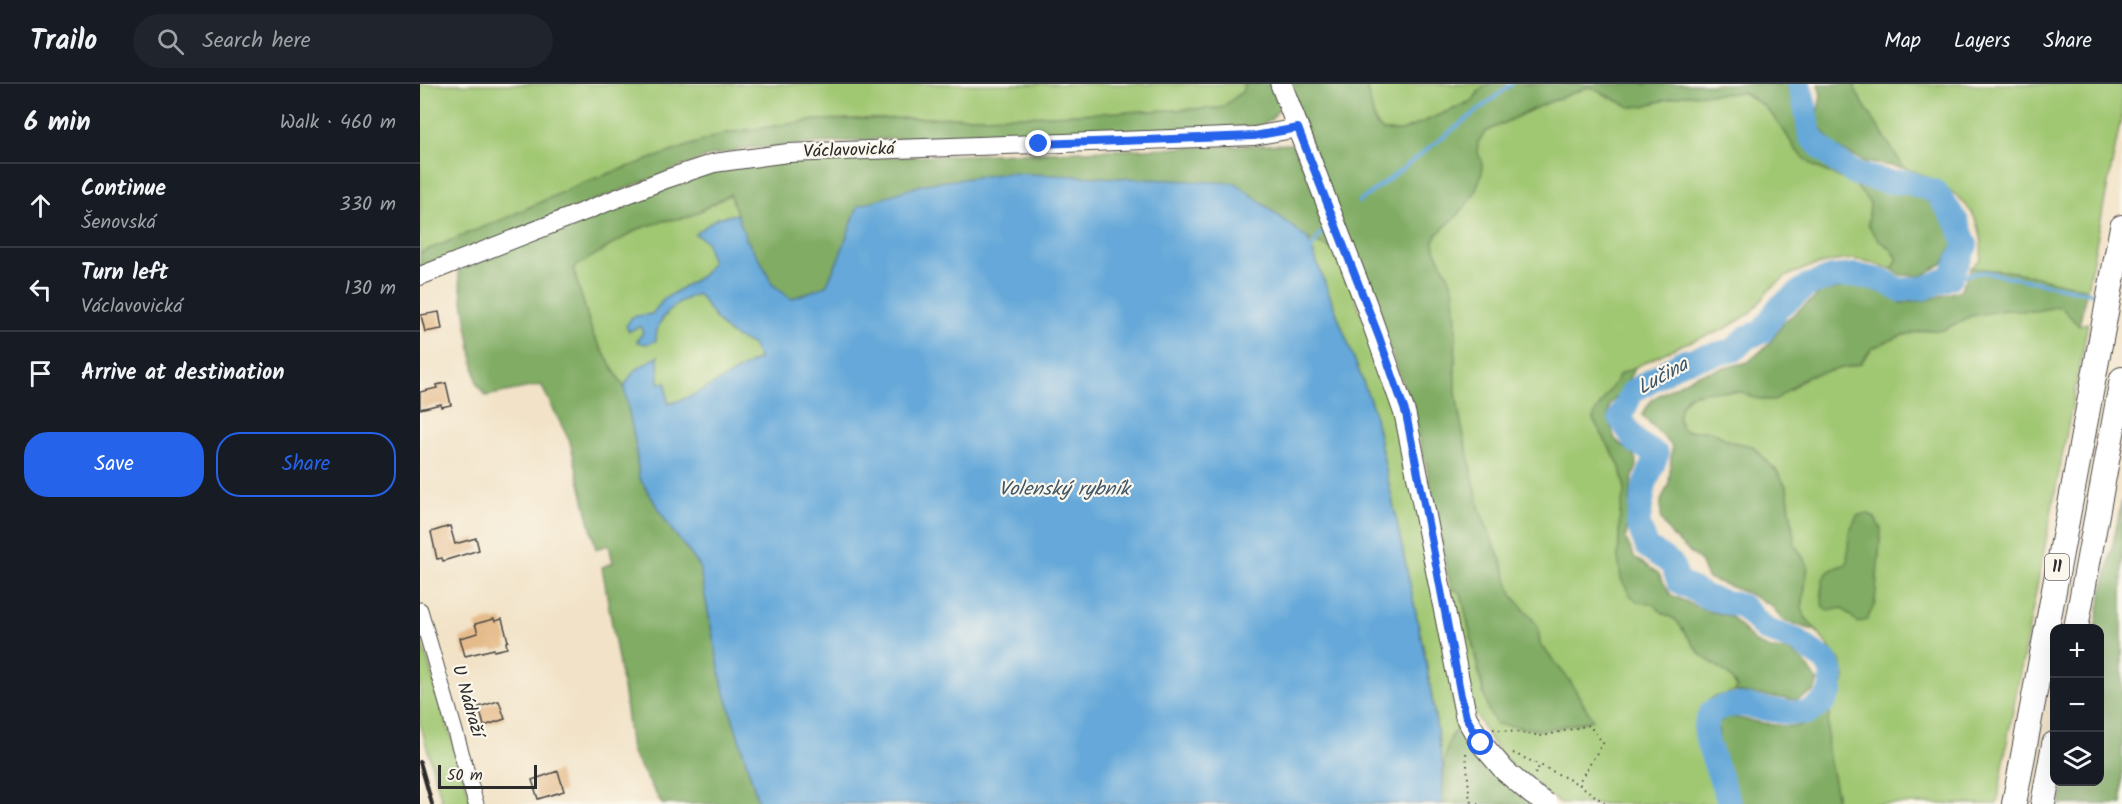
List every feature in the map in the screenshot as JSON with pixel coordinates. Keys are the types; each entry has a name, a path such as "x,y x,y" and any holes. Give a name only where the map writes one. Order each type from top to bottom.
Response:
{"highway":[{"name":"11","path":"2014,804 2122,227"},
{"name":"11","path":"2077,624 2122,379"},
{"path":"2043,804 2050,769"}],"main road":[{"path":"1281,84 1371,315 1406,414 1466,717 1481,743 1505,771 1547,804"}],"street":[{"name":"Václavovická","path":"420,276 666,179 714,164 788,153 1254,136 1298,128"},
{"name":"U Nádraží","path":"420,610 476,804"}],"path":[{"path":"1490,723 1493,729 1543,736 1589,725 1603,743 1580,780 1580,785 1606,804"},
{"path":"1467,748 1470,803 1482,804"}],"green space":[{"path":"420,84 1246,84 1242,92 1221,108 1026,116 816,120 726,133 582,183 506,218 420,253"},
{"path":"1246,84 1271,84 1280,107 1272,119 1258,126 1156,132 883,139 749,148 709,156 420,269 420,253 506,218 582,183 722,134 816,120 1026,116 1221,108 1242,92"},
{"path":"1288,84 1366,84 1375,123 1383,131 1402,131 1473,101 1479,91 1489,84 1787,84 1803,141 1823,160 1854,183 1890,192 1917,195 1932,204 1952,231 1955,241 1944,263 1922,276 1900,275 1891,269 1897,260 1894,252 1877,238 1868,224 1870,203 1854,184 1806,160 1795,149 1785,132 1763,105 1744,93 1683,95 1643,106 1630,107 1588,87 1537,107 1485,132 1478,142 1477,152 1482,161 1482,173 1474,195 1459,214 1437,234 1434,241 1435,249 1453,286 1456,317 1455,383 1459,414 1480,511 1504,568 1512,595 1538,626 1540,644 1570,681 1593,720 1542,730 1496,724 1488,710 1461,593 1450,587 1426,465 1406,392"},
{"path":"1366,84 1489,84 1479,91 1473,100 1402,131 1383,131 1375,122"},
{"path":"1818,84 1854,84 1857,94 1904,168 1864,162 1835,146 1816,122 1821,95"},
{"path":"1854,84 2122,84 2122,114 2087,289 2014,272 1971,268 1981,259 1982,249 1979,227 1971,212 1956,195 1936,181 1904,168 1857,94"},
{"path":"1588,87 1630,107 1643,106 1683,95 1744,93 1763,105 1785,132 1795,149 1806,160 1816,167 1854,183 1870,203 1881,242 1890,247 1898,258 1891,269 1853,259 1809,267 1787,276 1770,289 1751,313 1723,330 1681,345 1621,374 1593,419 1619,464 1625,489 1620,513 1619,539 1651,603 1676,620 1701,655 1728,674 1737,687 1735,692 1717,696 1708,701 1701,710 1699,722 1704,751 1722,804 1561,804 1516,771 1491,741 1471,706 1450,587 1461,593 1484,697 1557,728 1593,720 1540,644 1538,626 1512,595 1504,568 1480,511 1459,414 1455,383 1453,286 1435,249 1434,241 1437,234 1459,214 1482,161 1477,153 1478,142 1485,132 1537,107"},
{"path":"1291,144 1310,175 1337,251 1308,239 1236,183 838,260 826,286 791,299 772,284 762,263 746,239 730,194 689,217 663,221 638,229 573,268 593,335 624,387 635,441 639,477 671,529 699,565 722,683 759,804 662,804 631,751 624,694 602,567 613,563 609,545 596,549 570,442 541,385 486,396 477,384 458,271 636,197 723,168 781,161"},
{"path":"731,194 737,214 717,218 696,234 706,240 712,263 703,275 664,299 652,314 632,317 641,326 643,332 637,341 655,329 669,311 688,297 698,294 727,331 752,344 759,359 710,388 668,404 666,382 659,384 657,357 634,371 624,387 593,335 573,268 638,229 663,221 689,217"},
{"path":"1308,239 1337,251 1381,364 1412,473 1459,727 1451,735 1443,768 1426,661 1373,408"},
{"path":"1971,268 2014,272 2087,289 2079,326 2060,306 2036,311 2005,310 1971,316 1943,330 1926,330 1901,336 1872,348 1860,364 1807,376 1774,401 1754,398 1742,392 1710,391 1689,395 1681,406 1678,418 1681,427 1686,431 1711,431 1731,442 1752,446 1777,472 1787,488 1795,545 1808,566 1802,608 1805,617 1817,631 1784,621 1771,605 1707,578 1700,561 1673,537 1661,520 1661,501 1669,483 1672,446 1642,415 1652,399 1696,375 1748,362 1769,344 1785,321 1822,292 1856,284 1886,294 1901,303 1927,300 1961,290"},
{"path":"2060,306 2079,325 2088,323 2008,736 1997,804 1835,804 1837,793 1830,770 1827,747 1829,707 1845,681 1841,662 1805,617 1802,608 1808,566 1795,545 1787,488 1777,471 1752,446 1731,442 1711,431 1686,431 1681,427 1678,418 1681,406 1690,395 1710,391 1742,392 1765,400 1790,390 1807,376 1860,364 1872,348 1901,335 1926,330 1943,330 1971,316 2005,310 2036,311"},
{"path":"1635,367 1627,383 1610,405 1608,417 1615,439 1634,455 1637,466 1632,479 1626,539 1635,558 1658,573 1671,595 1707,611 1730,616 1756,643 1770,649 1789,650 1804,662 1818,681 1814,692 1797,700 1735,692 1737,687 1728,674 1701,655 1676,620 1651,603 1638,602 1630,595 1621,579 1618,557 1620,513 1625,489 1619,464 1593,419 1620,374"},
{"path":"2122,500 2122,804 2060,804 2064,786 2104,786 2104,624 2096,624"},
{"path":"1867,513 1875,518 1881,529 1875,603 1867,620 1858,623 1842,608 1829,611 1823,608 1822,585 1826,574 1847,564 1849,532 1857,516"},
{"path":"420,636 472,804 443,804 420,723"},
{"path":"1829,707 1827,746 1835,785 1835,804 1737,804 1719,742 1718,724 1727,716 1775,725 1802,725 1813,720"},
{"path":"1459,727 1500,778 1532,804 1442,804 1446,753"}],"water":[{"name":"Volenský rybník","path":"1007,173 1236,183 1308,239 1373,408 1426,661 1443,768 1442,804 759,804 722,683 699,565 671,529 639,477 635,441 624,387 634,371 658,356 659,383 666,382 668,404 704,390 759,359 752,344 726,330 698,294 668,311 659,325 656,341 646,344 637,342 643,332 641,326 629,331 626,326 632,317 652,314 664,299 703,275 712,263 706,241 695,234 717,218 737,214 746,239 762,263 772,284 791,299 826,286 858,206 924,184"}],"building":[{"path":"439,312 442,329 425,332 421,315"},
{"path":"446,383 451,405 441,407 441,404 420,409 420,392"},
{"path":"450,526 455,544 476,538 479,550 443,561 442,558 437,559 431,532"},
{"path":"494,619 495,621 502,619 508,641 506,642 507,648 465,656 460,638 478,633 475,624"},
{"path":"499,701 505,719 484,726 479,707"},
{"path":"558,771 564,791 538,799 532,780"}],"waterway":[{"path":"1359,202 1512,84"},
{"name":"Lučina","path":"1730,804 1708,744 1705,727 1711,712 1725,706 1741,705 1783,712 1808,713 1824,702 1831,690 1832,673 1826,661 1796,640 1766,630 1742,606 1709,598 1679,582 1672,564 1647,547 1638,523 1645,484 1657,455 1636,442 1620,418 1632,392 1681,362 1734,350 1747,337 1762,332 1778,308 1807,286 1832,277 1855,275 1884,281 1899,290 1925,288 1951,277 1966,245 1957,222 1936,192 1907,182 1888,182 1856,174 1832,158 1810,136 1799,84"},
{"path":"1309,253 1321,233"},
{"path":"1951,277 1985,272 2101,295"}],"railway":[{"path":"420,762 432,804"}],"route":[{"path":"1039,144 1254,136 1298,128 1379,337 1406,414 1461,696 1466,717 1481,743"}]}
